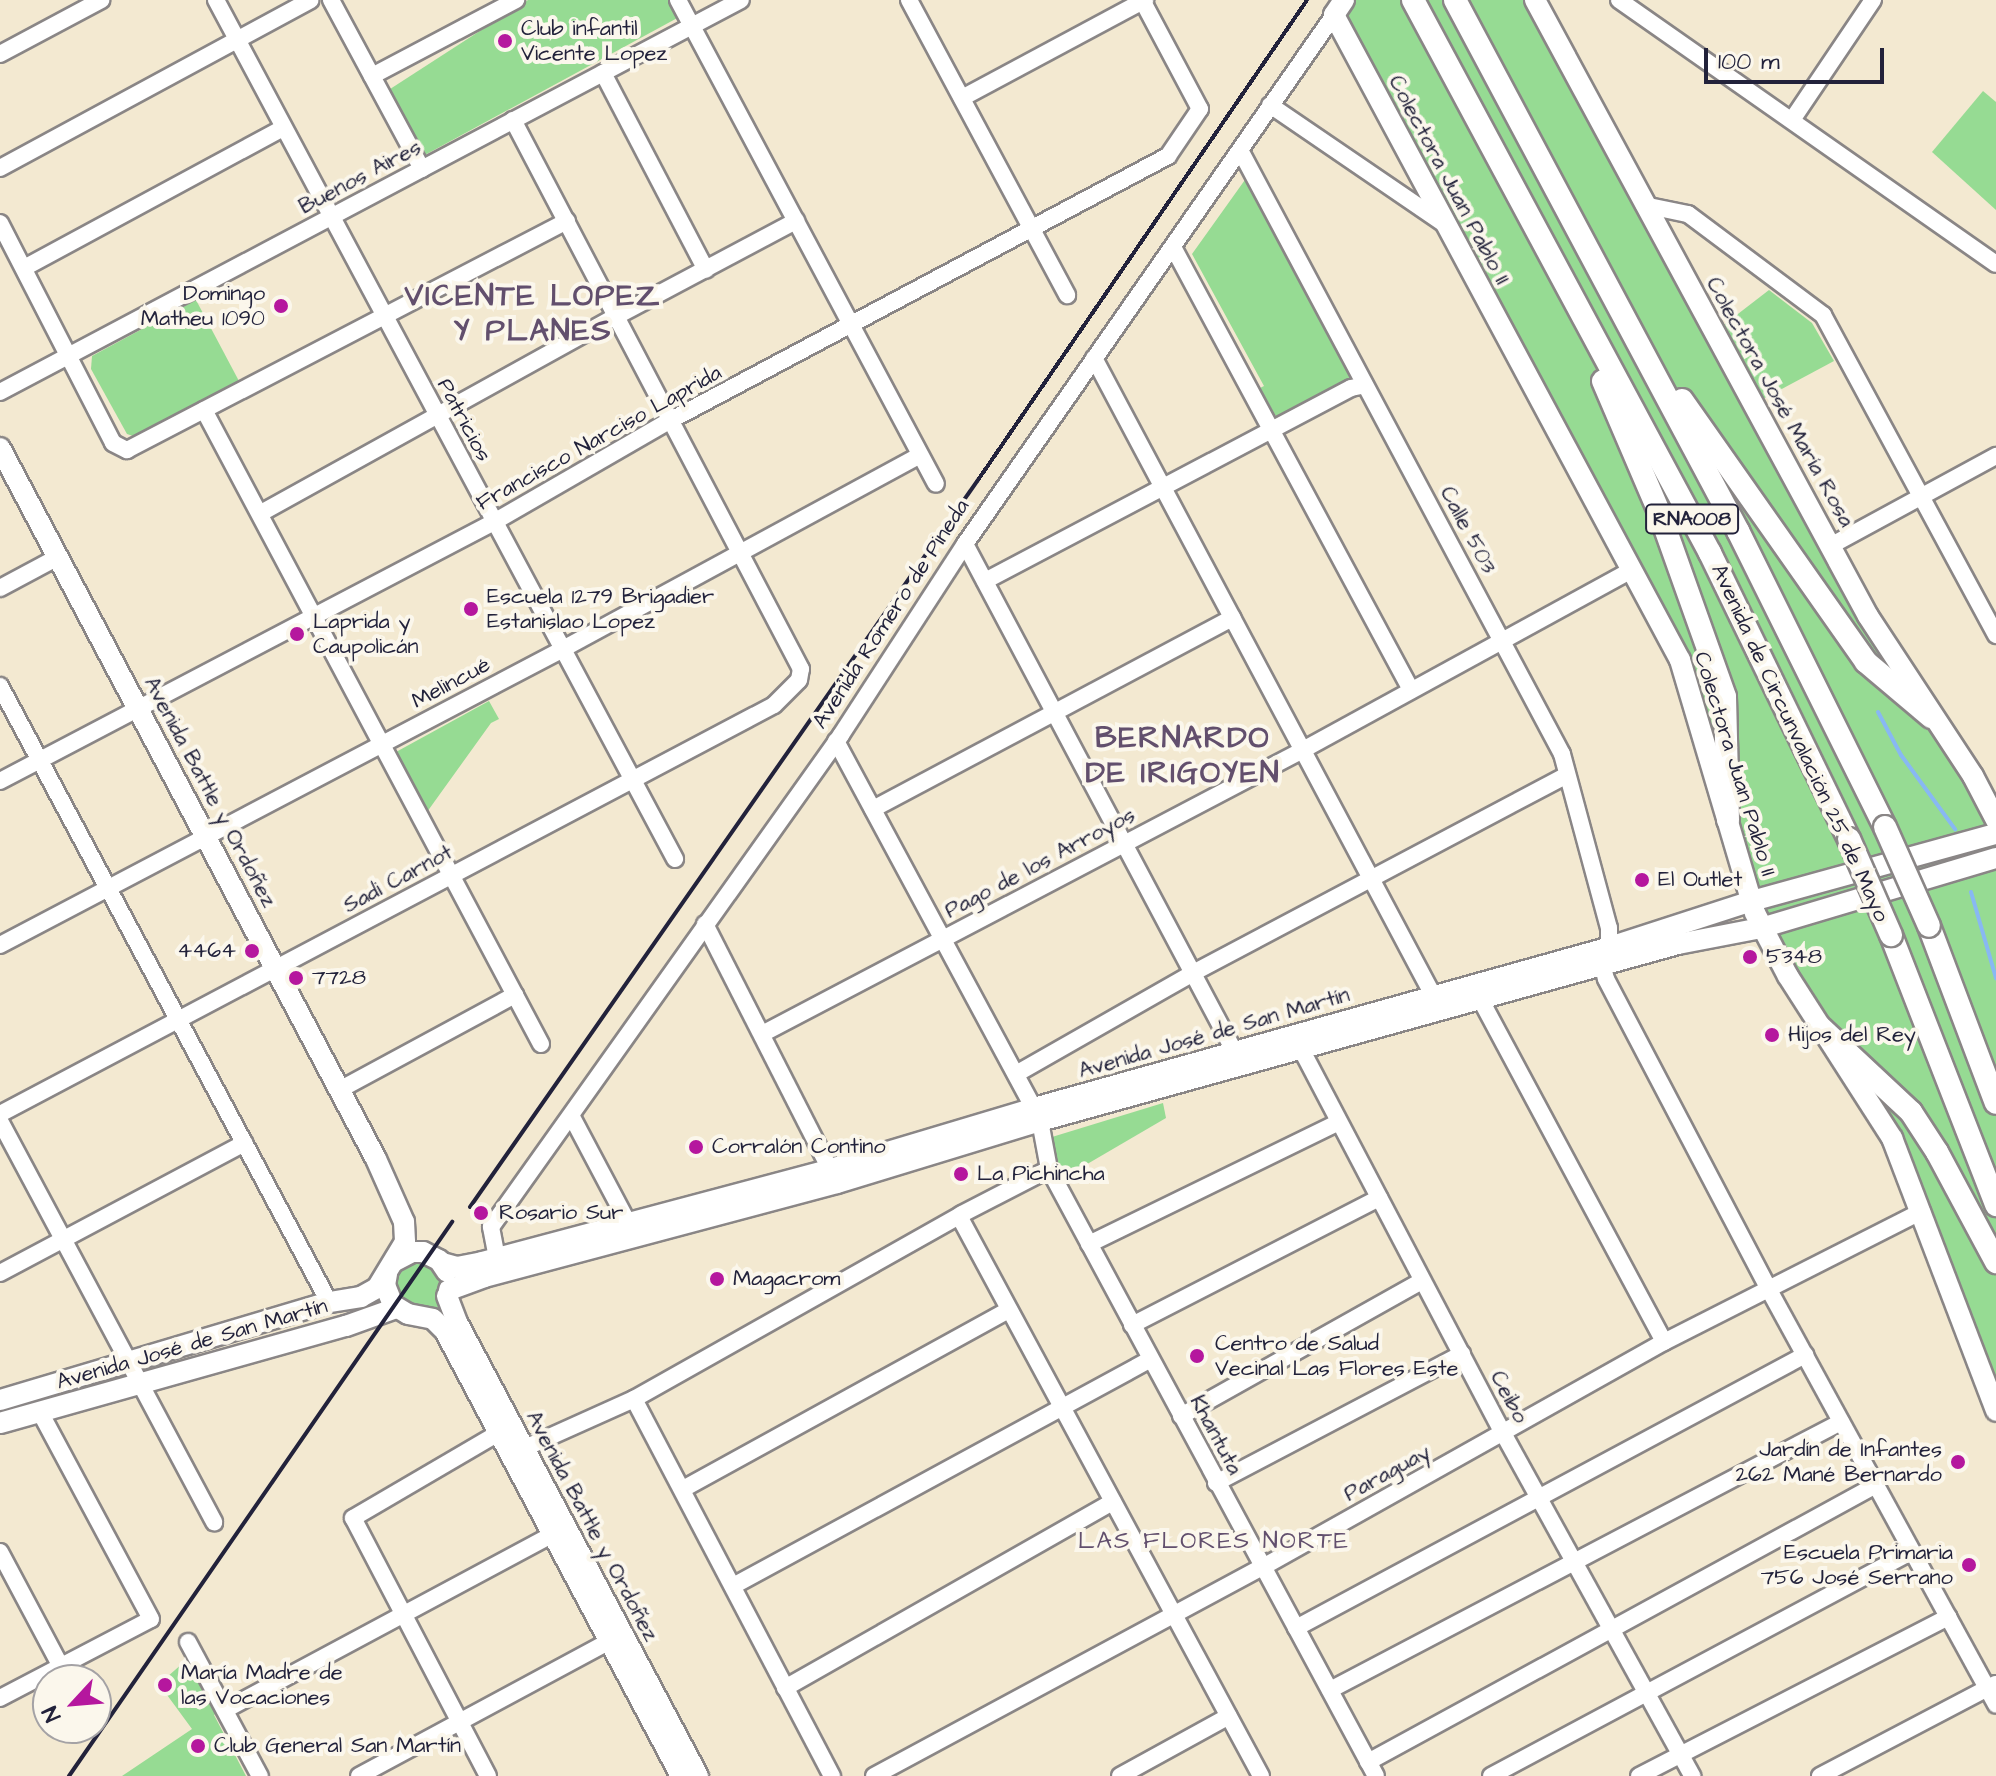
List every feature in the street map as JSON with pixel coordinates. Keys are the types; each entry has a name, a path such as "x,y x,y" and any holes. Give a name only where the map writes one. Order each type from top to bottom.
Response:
{"highway":[{"name":"Avenida de Circunvalación 25 de Mayo","path":"1413,0 1710,553 1849,839 1891,935 1996,1205"},
{"name":"Avenida de Circunvalación 25 de Mayo","path":"1455,0 1738,531 1885,827 1929,926 1996,1103"},
{"name":"RNA008","path":"1525,204 1660,514 1725,697 1728,820"},
{"path":"1618,306 1866,662 1931,717"},
{"path":"1819,1026 1911,1112 1937,1152 1996,1262"}],"main road":[{"name":"Colectora José María Rosa","path":"1535,0 1868,616 1931,717 1973,776 1996,820"},
{"name":"Colectora Juan Pablo II","path":"1339,8 1446,225 1680,660 1761,928 1819,1026 1892,1138 1996,1411"},
{"name":"Avenida Battle y Ordoñez","path":"0,448 376,1159 404,1222 405,1242 391,1267"},
{"name":"Avenida José de San Martín","path":"1605,957 1752,901 1996,834"},
{"name":"Avenida José de San Martín","path":"448,1293 484,1277 632,1230 834,1176 1037,1114 1605,957 1761,928 1996,858"},
{"name":"Avenida José de San Martín","path":"1298,1043 1434,997 1477,992"},
{"name":"Avenida Battle y Ordoñez","path":"376,1159 436,1259"},
{"name":"Avenida José de San Martín","path":"436,1259 457,1267 632,1230"},
{"path":"412,1252 436,1259 449,1276 448,1293 440,1306 419,1316 396,1308 388,1296 391,1267 412,1252"},
{"name":"Avenida José de San Martín","path":"0,1400 329,1302 361,1297 377,1288 391,1267"},
{"name":"Avenida Battle y Ordoñez","path":"448,1293 505,1428"},
{"name":"Avenida José de San Martín","path":"0,1423 346,1326 396,1308"},
{"name":"Avenida Battle y Ordoñez","path":"419,1316 433,1319 445,1331 505,1428 616,1637 681,1776"},
{"name":"Avenida Battle y Ordoñez","path":"518,1452 553,1534 698,1776"}],"street":[{"path":"0,54 101,0"},
{"name":"Patricios","path":"216,0 675,859"},
{"path":"0,168 311,0"},
{"path":"331,0 422,169"},
{"path":"372,76 516,0"},
{"path":"678,0 936,484"},
{"name":"Buenos Aires","path":"0,392 741,0"},
{"path":"909,0 1067,295"},
{"path":"962,98 1143,0"},
{"name":"Francisco Narciso Laprida","path":"0,781 494,522 671,420 1168,156 1200,109 1143,0"},
{"path":"1619,0 1996,264"},
{"path":"1792,120 1873,0"},
{"name":"Avenida Romero de Pineda","path":"497,1258 491,1227 836,741 965,544 1339,8"},
{"path":"603,73 706,270"},
{"path":"1270,105 1446,225"},
{"path":"513,120 739,552"},
{"path":"24,268 283,128"},
{"name":"Calle 503","path":"1240,150 1562,754 1609,928 1606,979 1841,1422 1948,1617 1992,1686 1996,1705"},
{"path":"1644,205 1688,214 1823,315 1996,635"},
{"path":"0,223 113,443 120,449 136,447 567,221"},
{"path":"261,513 796,221"},
{"path":"1173,247 1411,690"},
{"path":"1094,358 1434,997"},
{"path":"985,581 1351,388 1365,385"},
{"path":"204,410 541,1044"},
{"name":"Melincué","path":"0,945 563,649 920,455"},
{"path":"1832,545 1996,456"},
{"path":"965,544 1238,1059"},
{"name":"Sadi Carnot","path":"0,1114 774,705 799,680 801,669 739,552"},
{"path":"0,588 58,557"},
{"name":"Pago de los Arroyos","path":"762,1034 1303,750 1633,569"},
{"path":"873,809 1232,618"},
{"path":"0,686 329,1302"},
{"name":"Khantuta","path":"836,741 1037,1114 1049,1169 1261,1568 1372,1769"},
{"path":"1016,1074 1193,973 1567,775"},
{"path":"705,924 834,1176"},
{"path":"1477,992 1664,1342"},
{"path":"341,1089 515,995"},
{"name":"Ceibo","path":"1298,1043 1503,1433 1692,1776"},
{"path":"572,1117 632,1230"},
{"path":"0,1121 132,1362 214,1522"},
{"path":"1089,1244 1339,1122"},
{"path":"0,1273 245,1143"},
{"path":"518,1452 634,1399 959,1216 1049,1169"},
{"path":"1132,1325 1379,1198"},
{"name":"Paraguay","path":"874,1776 1174,1616 1664,1342 1922,1211"},
{"path":"959,1216 1261,1776"},
{"path":"1181,1416 1422,1281"},
{"path":"683,1489 1009,1310"},
{"path":"1216,1483 1462,1354"},
{"path":"1296,1628 1805,1355"},
{"path":"733,1586 1150,1360"},
{"path":"634,1399 832,1776"},
{"path":"40,1412 151,1619 78,1664"},
{"path":"1330,1690 1841,1422"},
{"path":"488,1776 353,1518 505,1428"},
{"path":"1372,1769 1611,1629 1876,1485"},
{"path":"785,1688 1113,1502"},
{"path":"225,1710 553,1534"},
{"path":"1491,1776 1912,1551"},
{"path":"0,1552 59,1664"},
{"path":"1639,1776 1948,1617"},
{"path":"359,1776 616,1637"},
{"path":"188,1642 260,1776"},
{"path":"0,1698 32,1686"},
{"path":"1820,1776 1992,1686"},
{"path":"1120,1776 1229,1716"}],"green space":[{"name":"Club infantil Vicente Lopez","path":"528,0 673,0 681,16 423,156 387,91"},
{"path":"1344,0 1535,0 1644,205 1996,820 1996,1411 1922,1211 1761,928 1680,660 1334,15"},
{"path":"1983,91 1996,102 1996,210 1932,152"},
{"path":"1247,177 1352,381 1281,419 1275,415 1260,388 1264,386 1192,254"},
{"path":"1769,290 1812,323 1834,361 1761,400 1721,327"},
{"path":"196,300 240,383 139,438 127,434 91,369 92,356"},
{"path":"489,701 499,719 491,723 427,812 396,752"},
{"path":"1163,1103 1166,1118 1065,1177 1054,1158 1052,1137"},
{"path":"412,1252 449,1276 440,1306 430,1313 408,1314 387,1274"},
{"name":"Club General San Martín","path":"191,1656 220,1711 214,1715 246,1776 122,1776 192,1729 159,1684"}],"waterway":[{"path":"1878,712 1901,755 1955,829"},
{"path":"1971,892 1996,978"}],"railway":[{"path":"470,1207 978,480 1307,0"},
{"path":"69,1776 452,1222"}],"place":[{"name":"Club infantil Vicente Lopez","path":"505,41"},
{"name":"Domingo Matheu 1090","path":"281,306"},
{"name":"Escuela 1279 Brigadier Estanislao Lopez","path":"471,609"},
{"name":"Laprida y Caupolicán","path":"297,634"},
{"name":"El Outlet","path":"1642,880"},
{"name":"4464","path":"252,951"},
{"name":"5348","path":"1750,957"},
{"name":"7728","path":"296,978"},
{"name":"Hijos del Rey","path":"1772,1035"},
{"name":"Corralón Contino","path":"696,1147"},
{"name":"La Pichincha","path":"961,1174"},
{"name":"Rosario Sur","path":"481,1213"},
{"name":"Magacrom","path":"717,1279"},
{"name":"Centro de Salud Vecinal Las Flores Este","path":"1197,1356"},
{"name":"Jardín de Infantes 262 Mané Bernardo","path":"1958,1462"},
{"name":"Escuela Primaria 756 José Serrano","path":"1969,1565"},
{"name":"María Madre de las Vocaciones","path":"165,1685"},
{"name":"Club General San Martín","path":"198,1746"}],"district":[{"name":"VICENTE LOPEZ Y PLANES","path":"533,313"},
{"name":"BERNARDO DE IRIGOYEN","path":"1183,755"},
{"name":"LAS FLORES NORTE","path":"1214,1542"}]}
